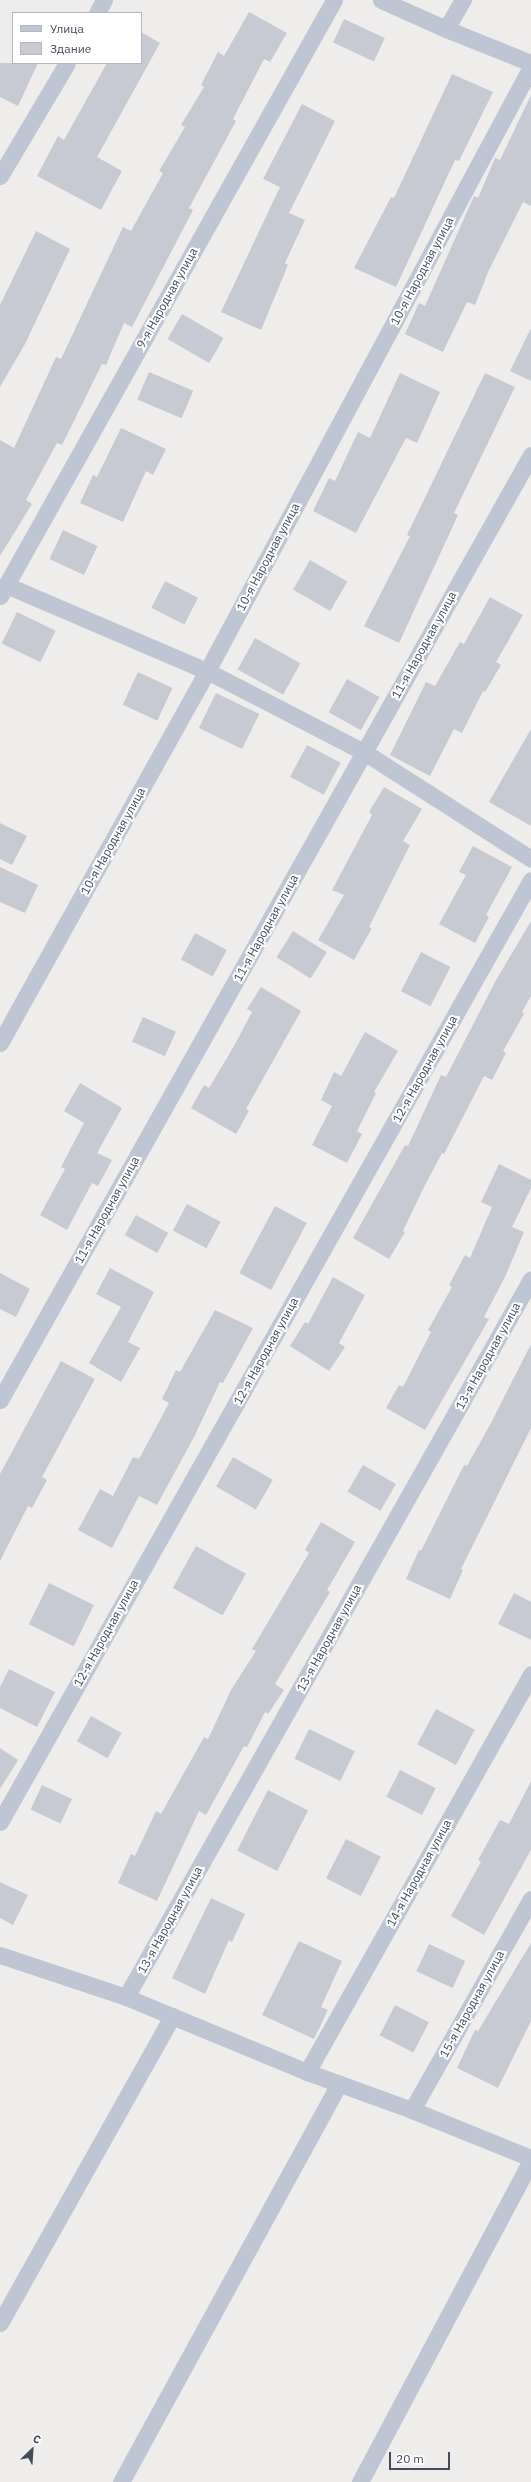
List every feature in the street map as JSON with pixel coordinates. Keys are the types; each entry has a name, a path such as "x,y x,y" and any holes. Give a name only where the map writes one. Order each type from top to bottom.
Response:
{"street":[{"path":"98,12 104,0"},
{"name":"9-я Народная улица","path":"3,591 334,0"},
{"path":"381,0 446,30 531,63"},
{"path":"446,30 463,0"},
{"path":"0,176 66,64"},
{"name":"10-я Народная улица","path":"0,1043 207,671 531,67"},
{"name":"11-я Народная улица","path":"0,1400 531,455"},
{"path":"3,591 207,671 364,752 531,859"},
{"name":"12-я Народная улица","path":"0,1822 531,880"},
{"name":"13-я Народная улица","path":"126,1997 531,1279"},
{"name":"14-я Народная улица","path":"307,2072 531,1674"},
{"name":"15-я Народная улица","path":"412,2110 531,1899"},
{"path":"0,1956 126,1997 307,2072 412,2110 531,2158"},
{"path":"0,2324 172,2016"},
{"path":"122,2482 339,2084"},
{"path":"360,2482 531,2162"}],"building":[{"path":"249,12 287,33 270,62 264,59 233,119 236,121 189,208 193,210 132,327 124,323 106,365 102,364 62,445 57,443 26,500 32,504 0,556 0,440 14,448 56,357 61,359 123,227 131,231 163,173 159,171 185,127 181,125 204,87 201,85 218,52 224,56"},
{"path":"344,19 385,38 374,62 333,43"},
{"path":"142,33 160,43 97,157 122,171 101,210 37,176 58,136 64,140 106,64 142,64"},
{"path":"0,63 38,64 18,106 0,97"},
{"path":"452,74 493,92 459,161 455,160 396,287 354,268 391,197 394,198"},
{"path":"531,95 531,206 523,202 489,270 475,305 467,302 443,352 405,334 419,303 425,306 474,196 478,198 495,158 500,160"},
{"path":"302,104 335,121 289,213 305,220 285,263 288,265 261,330 221,312 280,187 263,179"},
{"path":"36,231 70,249 25,344 0,387 0,305"},
{"path":"182,314 224,338 209,363 168,339"},
{"path":"531,328 531,381 510,371"},
{"path":"149,372 193,391 181,418 137,400"},
{"path":"400,373 440,392 417,443 406,438 356,533 313,511 329,478 335,481 358,432 370,438"},
{"path":"485,373 515,387 454,513 458,515 399,643 364,626 410,536 407,535"},
{"path":"121,428 166,449 153,475 146,471 123,522 80,503 93,475 97,477"},
{"path":"63,530 97,546 84,575 49,559"},
{"path":"310,560 347,582 330,611 293,589"},
{"path":"165,581 198,598 184,625 151,608"},
{"path":"490,597 523,615 496,662 501,665 485,692 483,691 462,733 454,729 430,776 390,755 426,682 435,686 460,642 464,644"},
{"path":"17,612 56,631 40,662 2,643"},
{"path":"255,638 300,663 283,695 238,669"},
{"path":"138,672 172,688 157,721 123,705"},
{"path":"347,679 379,697 361,730 329,712"},
{"path":"216,693 259,714 242,749 199,728"},
{"path":"531,729 531,826 489,802"},
{"path":"307,745 341,763 324,795 290,777"},
{"path":"384,787 422,809 403,841 410,845 369,927 372,928 354,960 318,940 344,895 332,890 372,815 369,812"},
{"path":"0,823 27,836 12,865 0,859"},
{"path":"473,846 512,867 486,915 489,917 475,943 439,924 466,875 459,872"},
{"path":"0,867 38,885 25,913 0,902"},
{"path":"531,921 531,996 522,1012 524,1014 503,1051 506,1053 492,1080 484,1076 444,1154 442,1153 423,1189 403,1231 405,1232 389,1259 353,1238 405,1145 408,1146 441,1075 446,1077 495,982"},
{"path":"293,931 327,952 310,978 277,957"},
{"path":"195,933 227,950 213,976 181,959"},
{"path":"421,952 450,967 430,1006 401,991"},
{"path":"261,987 301,1011 246,1109 249,1111 236,1134 191,1108 204,1085 209,1088 234,1046 252,1012 247,1009"},
{"path":"143,1017 176,1032 165,1056 132,1042"},
{"path":"365,1032 398,1051 374,1092 376,1093 357,1131 362,1134 347,1163 312,1145 332,1106 321,1100 334,1072 341,1076"},
{"path":"80,1083 122,1108 97,1153 112,1160 98,1186 92,1183 67,1230 40,1215 65,1169 61,1167 84,1123 64,1111"},
{"path":"499,1164 531,1180 531,1188 512,1227 524,1232 505,1277 484,1317 489,1319 425,1430 386,1408 399,1385 403,1387 431,1332 428,1330 452,1287 449,1285 465,1255 470,1258 492,1207 481,1202"},
{"path":"187,1204 221,1222 206,1248 173,1230"},
{"path":"275,1206 307,1223 271,1290 239,1273"},
{"path":"136,1215 168,1233 157,1253 125,1235"},
{"path":"110,1268 154,1292 128,1342 140,1348 121,1382 89,1363 121,1307 96,1294"},
{"path":"0,1273 30,1289 16,1317 0,1309"},
{"path":"333,1277 365,1295 339,1343 345,1347 329,1371 290,1346 305,1322 308,1324"},
{"path":"215,1310 253,1328 223,1383 220,1382 194,1437 157,1505 139,1496 112,1548 78,1530 100,1489 113,1496 133,1457 139,1459 169,1403 162,1399 176,1370 180,1372"},
{"path":"531,1344 531,1428 461,1569 463,1570 450,1599 406,1579 419,1550 421,1551 464,1465 467,1466 491,1423"},
{"path":"61,1361 95,1379 42,1477 47,1480 32,1508 28,1506 0,1561 0,1474"},
{"path":"233,1457 273,1480 256,1509 216,1486"},
{"path":"363,1465 396,1484 380,1511 348,1492"},
{"path":"321,1522 355,1542 327,1590 330,1592 275,1684 284,1690 268,1714 265,1712 247,1747 244,1746 206,1815 199,1811 157,1901 118,1883 131,1854 135,1856 156,1811 161,1814 204,1737 208,1739 231,1690 256,1651 252,1649 309,1553 305,1550"},
{"path":"196,1546 246,1574 223,1616 173,1588"},
{"path":"49,1583 94,1605 74,1646 29,1624"},
{"path":"514,1593 531,1602 531,1640 498,1624"},
{"path":"9,1669 55,1692 37,1727 0,1708 0,1687"},
{"path":"436,1709 475,1730 456,1765 417,1744"},
{"path":"91,1716 122,1733 108,1758 77,1741"},
{"path":"309,1729 355,1751 340,1781 295,1759"},
{"path":"0,1748 18,1760 0,1789"},
{"path":"400,1770 436,1788 422,1815 386,1797"},
{"path":"531,1781 531,1850 484,1935 451,1916 481,1862 478,1860 500,1820 509,1824"},
{"path":"42,1785 72,1799 60,1823 31,1809"},
{"path":"268,1790 308,1810 277,1871 237,1851"},
{"path":"346,1839 381,1857 361,1896 326,1878"},
{"path":"0,1882 28,1895 13,1925 0,1918"},
{"path":"211,1898 245,1914 232,1942 229,1940 205,1994 172,1978"},
{"path":"299,1941 342,1961 321,2007 328,2010 314,2039 262,2015"},
{"path":"531,1943 531,2021 498,2088 457,2068 475,2030 478,2031"},
{"path":"429,1944 465,1961 453,1988 416,1971"},
{"path":"395,2005 429,2022 413,2053 380,2035"}]}
